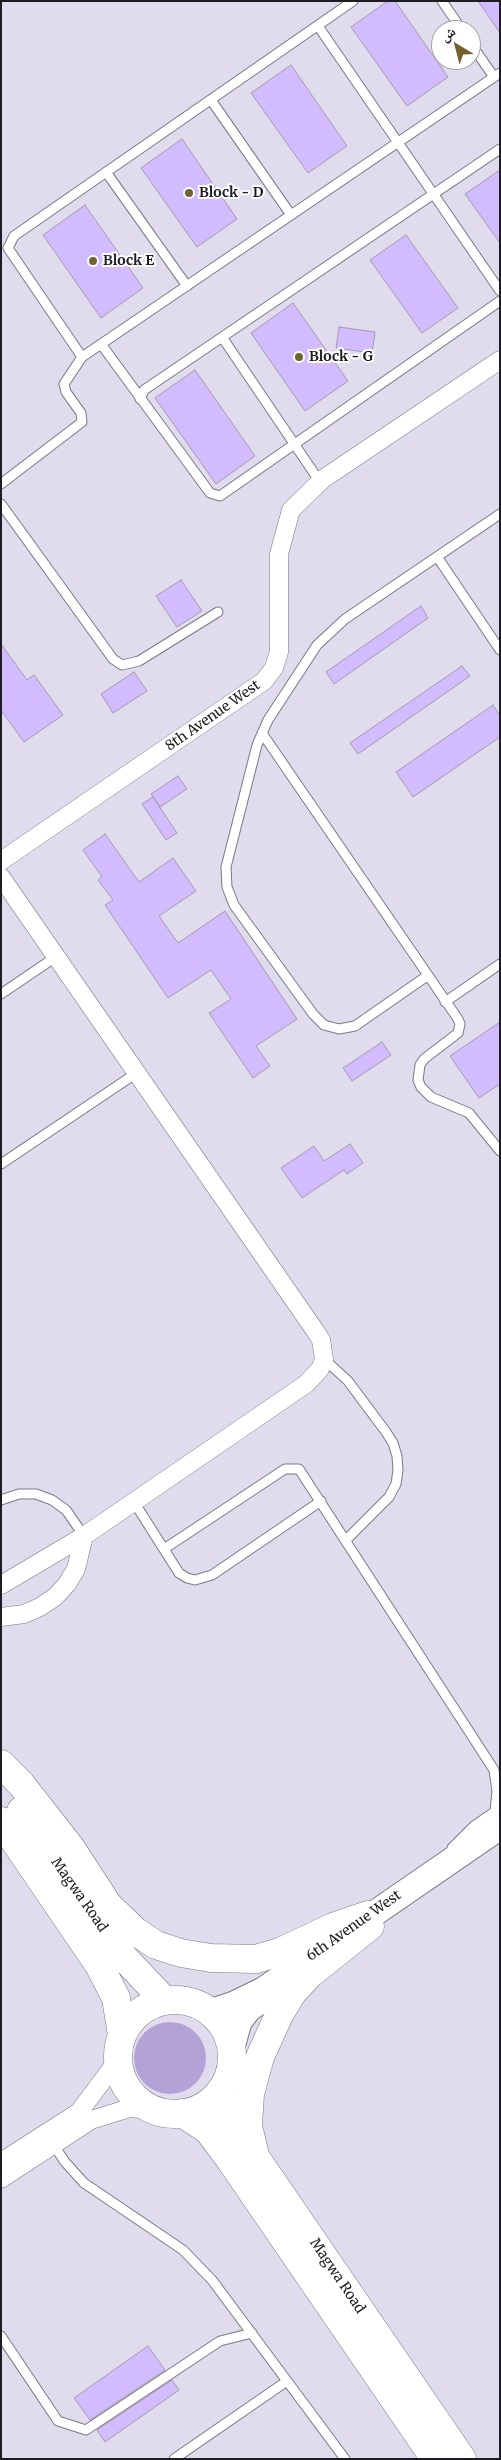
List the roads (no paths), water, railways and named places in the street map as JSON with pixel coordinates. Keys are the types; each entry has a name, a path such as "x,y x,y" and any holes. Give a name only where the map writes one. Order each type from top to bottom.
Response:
{"main road":[{"path":"1,1764 21,1784 71,1848 108,1905 135,1931 156,1945 181,1953 211,1958 256,1959 280,1952 333,1927 369,1921"},
{"name":"Magwa Road","path":"1,1783 116,1949 165,2000"},
{"name":"6th Avenue West","path":"231,2051 240,2022 249,2009 437,1869 498,1815"},
{"name":"Magwa Road","path":"9,1837 99,1965 116,1998 120,2044"},
{"name":"6th Avenue West","path":"203,2006 213,2011 249,1998 500,1839"},
{"path":"257,2159 248,2126 250,2094 260,2057 276,2021 293,1992 310,1974 369,1921"},
{"path":"165,2000 180,2000 203,2006 220,2022 228,2035 231,2051 227,2078 221,2090 210,2101 196,2109 182,2113 152,2110 128,2090 120,2073 120,2044 132,2019 147,2007 165,2000"},
{"name":"Magwa Road","path":"221,2090 224,2109 462,2459"},
{"name":"Magwa Road","path":"182,2113 208,2130 225,2153 428,2455"}],"street":[{"name":"8th Avenue West","path":"1,861 258,686 270,675 279,652 279,554 291,510 320,482 500,360"},
{"path":"1,877 138,1072 316,1332 321,1340 324,1359 320,1369 306,1384 84,1536 1,1585"},
{"path":"1,1617 24,1614 40,1607 55,1597 67,1584 76,1569 84,1536"},
{"path":"1,2162 79,2112 112,2068 120,2044"},
{"path":"1,2179 91,2120 130,2108 152,2110"}],"lane":[{"path":"82,357 8,248 14,236 353,1"},
{"path":"442,1 455,20"},
{"path":"318,26 500,291"},
{"path":"1,484 82,422 81,413 66,392 64,384 82,357 497,75 481,56"},
{"path":"210,100 291,215"},
{"path":"140,399 144,390 500,149"},
{"path":"106,172 187,286"},
{"path":"101,344 210,492 220,496 500,302"},
{"path":"222,337 320,482"},
{"path":"1,504 113,659 122,665 139,662 218,612"},
{"path":"427,976 355,1026 347,1029 331,1028 318,1020 240,912 227,887 226,867 252,758 262,733 310,655 326,636 345,619 438,558 500,514"},
{"path":"438,558 500,650"},
{"path":"262,733 458,1020 460,1029 455,1037 424,1059 420,1065 418,1080 420,1087 431,1097 469,1113 500,1151"},
{"path":"1,994 57,956"},
{"path":"445,1002 500,964"},
{"path":"1,1164 138,1072"},
{"path":"324,1359 341,1372 355,1389 393,1443 398,1456 396,1484 389,1497 346,1540"},
{"path":"164,1549 288,1468 295,1468 301,1472 497,1772 498,1815"},
{"path":"1,1500 19,1494 36,1494 52,1500 66,1510 84,1536"},
{"path":"134,1502 179,1573 186,1578 204,1579 321,1501"},
{"path":"54,2144 65,2162 84,2183 183,2250 212,2280 345,2459"},
{"path":"1,2336 58,2421 86,2430 220,2341 252,2333"},
{"path":"174,2459 288,2381"}],"place":[{"name":"Block - D","path":"189,193"},
{"name":"Block E","path":"93,261"},
{"name":"Block - G","path":"299,357"}]}
